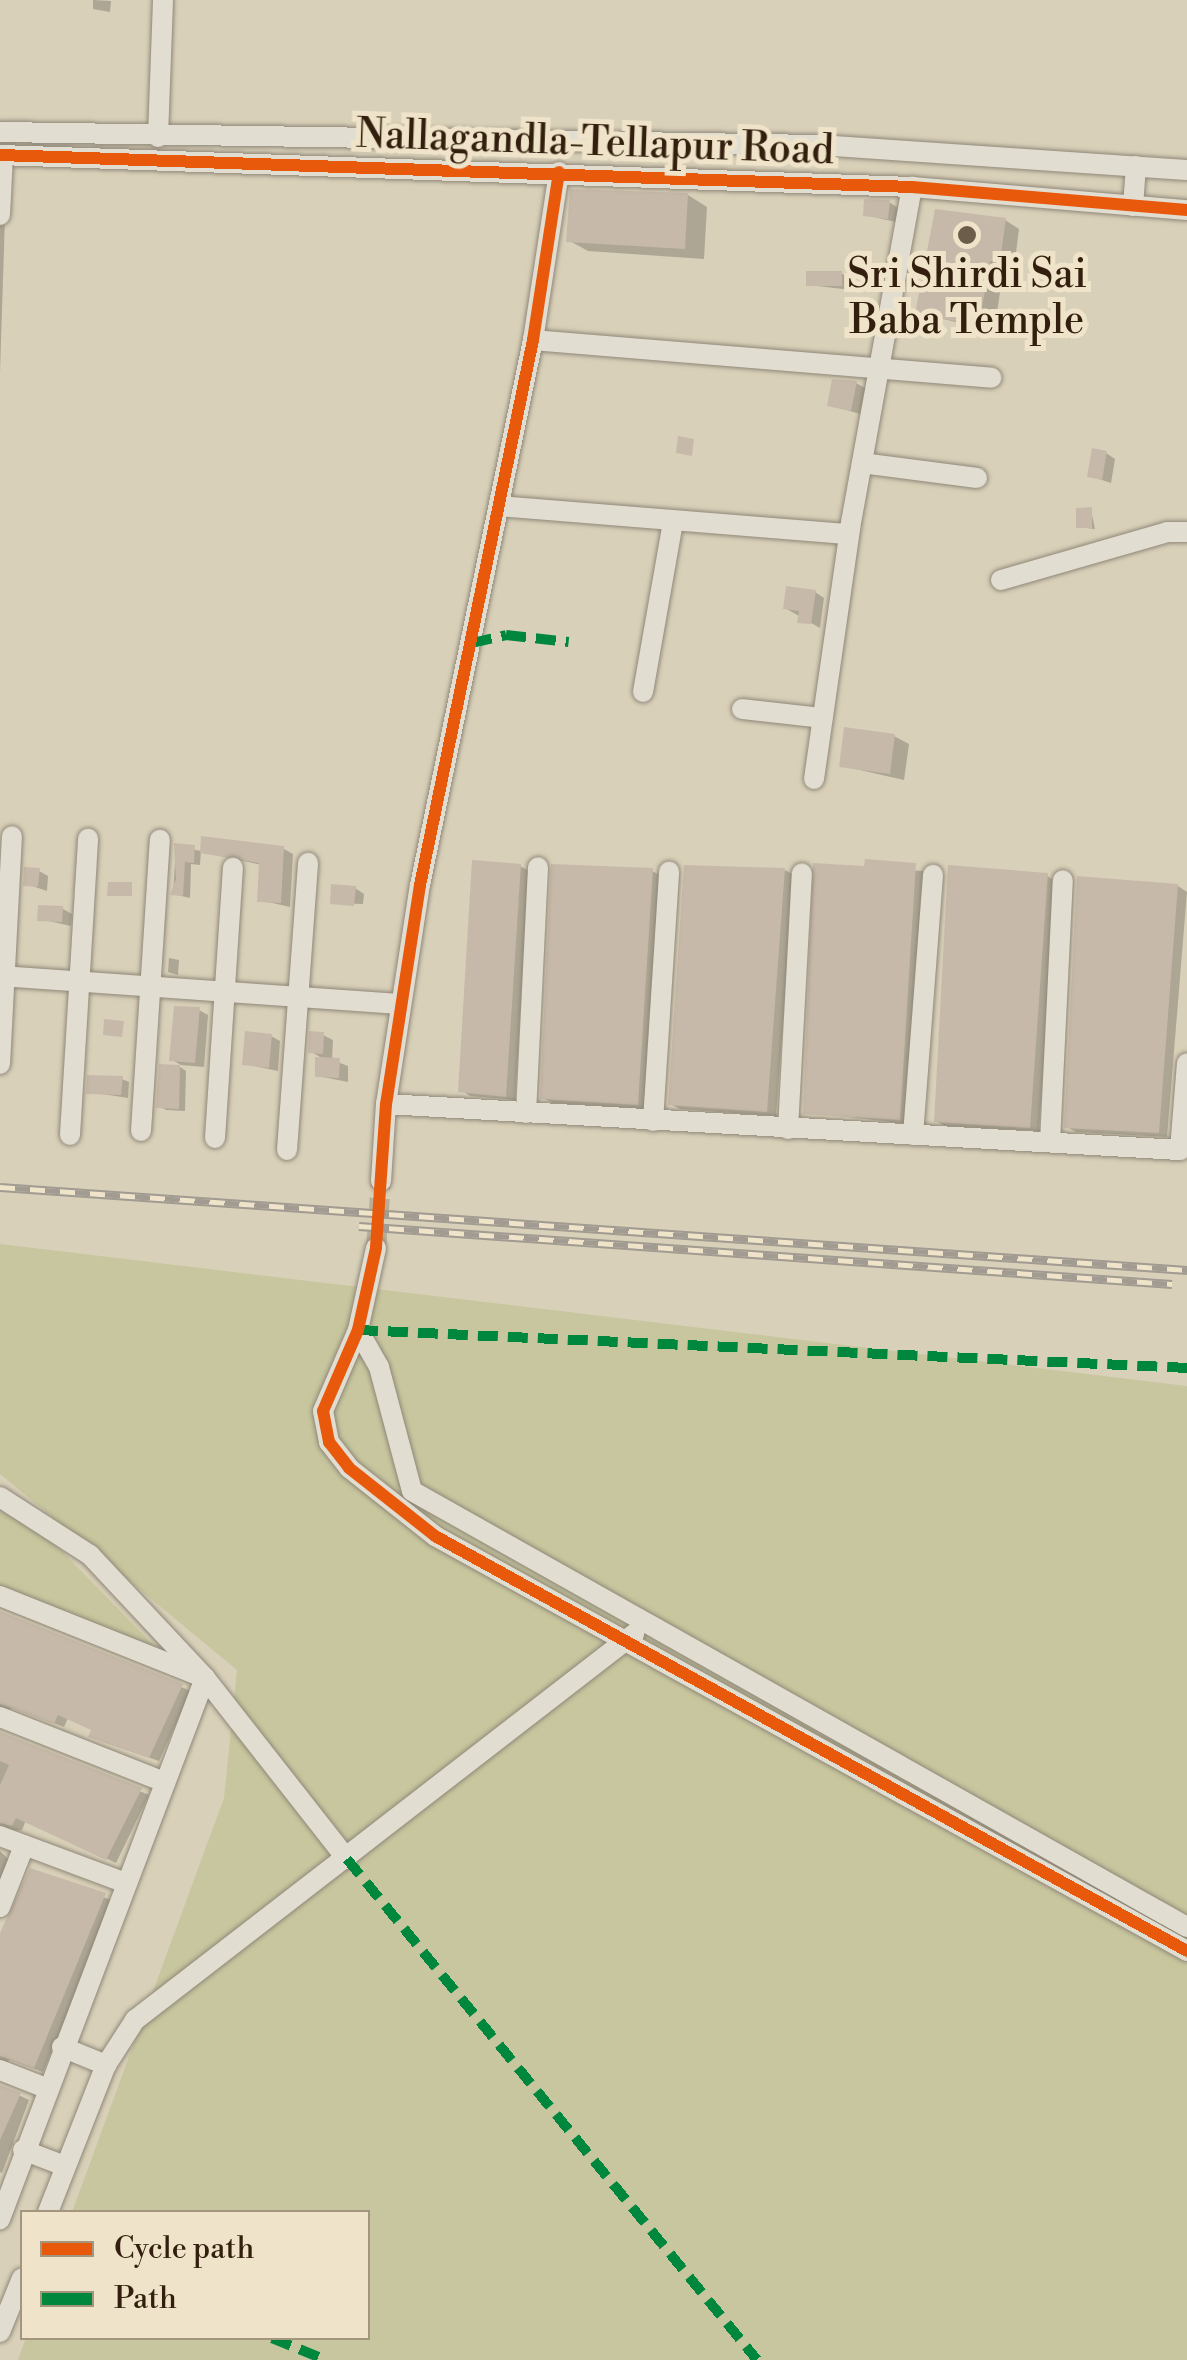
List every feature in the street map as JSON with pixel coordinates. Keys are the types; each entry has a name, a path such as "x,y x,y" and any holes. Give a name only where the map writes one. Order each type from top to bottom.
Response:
{"street":[{"path":"158,137 163,0"},
{"name":"Nallagandla-Tellapur Road","path":"0,132 818,145 1187,170"},
{"path":"0,215 2,155"},
{"name":"Nallagandla-Tellapur Road","path":"2,155 559,172 912,188 1187,210"},
{"path":"1133,206 1136,166"},
{"path":"381,1181 386,1104 400,1004 533,340 559,172"},
{"path":"814,780 849,534 912,188"},
{"path":"533,340 991,378"},
{"path":"862,463 977,478"},
{"path":"499,506 849,534"},
{"path":"643,692 674,521"},
{"path":"1001,580 1167,532 1187,532"},
{"path":"742,709 822,718"},
{"path":"0,1064 12,836"},
{"path":"70,1135 88,839"},
{"path":"141,1131 160,840"},
{"path":"286,1150 308,863"},
{"path":"215,1138 233,868"},
{"path":"526,1113 538,868"},
{"path":"653,1121 669,872"},
{"path":"788,1130 802,873"},
{"path":"913,1135 934,875"},
{"path":"1050,1142 1064,880"},
{"path":"2,976 400,1004"},
{"path":"386,1104 1180,1150 1187,1063"},
{"path":"376,1248 358,1330 323,1410 334,1453 387,1501 435,1536 1187,1951"},
{"path":"358,1330 379,1367 412,1491 1187,1926"},
{"path":"387,1501 412,1491"},
{"path":"0,1496 90,1555 205,1678 347,1859"},
{"path":"0,1596 205,1678"},
{"path":"49,2210 106,2065 135,2020 628,1642 643,1624"},
{"path":"0,2219 4,2196 205,1678"},
{"path":"0,1717 164,1782"},
{"path":"0,1836 126,1883"},
{"path":"0,1907 24,1846"},
{"path":"62,2047 106,2065"},
{"path":"0,2070 46,2088"},
{"path":"23,2150 65,2166"},
{"path":"0,2332 20,2283"}],"green space":[{"path":"0,1244 1187,1386 1187,2360 18,2360 25,2340 370,2340 370,2210 73,2210 224,1798 237,1670 0,1474"},
{"path":"0,1510 51,1540 164,1656 0,1587"}],"building":[{"path":"570,189 688,193 685,249 566,242"},
{"path":"864,199 890,200 888,219 863,216"},
{"path":"935,209 1006,218 1000,262 990,261 979,325 915,314"},
{"path":"806,271 842,271 842,286 806,286"},
{"path":"832,379 857,381 851,411 827,406"},
{"path":"678,436 694,439 692,456 676,453"},
{"path":"1092,448 1107,451 1102,480 1087,477"},
{"path":"1092,507 1092,528 1076,528 1076,508"},
{"path":"786,586 816,590 811,624 797,623 799,611 783,609"},
{"path":"844,727 895,734 890,774 839,767"},
{"path":"201,836 284,846 281,903 257,902 259,863 200,853"},
{"path":"174,843 195,845 194,863 185,862 183,896 170,895 176,879"},
{"path":"865,859 916,863 900,1120 803,1114 813,863 864,866"},
{"path":"472,860 521,864 506,1097 458,1092"},
{"path":"551,864 653,868 638,1105 540,1099"},
{"path":"684,865 785,868 767,1112 668,1105"},
{"path":"948,865 1048,873 1030,1128 934,1122"},
{"path":"24,867 40,868 38,887 23,886"},
{"path":"1077,876 1178,884 1159,1133 1064,1128"},
{"path":"108,882 132,882 132,896 107,896"},
{"path":"331,884 356,886 354,906 330,904"},
{"path":"38,905 63,906 62,922 37,921"},
{"path":"174,1006 200,1007 195,1063 169,1061"},
{"path":"104,1019 124,1021 122,1037 103,1035"},
{"path":"245,1031 272,1034 269,1068 242,1065"},
{"path":"309,1031 324,1032 323,1054 308,1053"},
{"path":"315,1057 340,1058 339,1078 315,1077"},
{"path":"159,1064 180,1065 179,1109 156,1108"},
{"path":"87,1075 123,1076 121,1095 86,1094"},
{"path":"0,1611 183,1684 149,1758 88,1737 91,1730 58,1715 54,1724 0,1704"},
{"path":"0,1732 142,1788 106,1860 16,1818 12,1826 0,1823 0,1785 9,1765 0,1761"},
{"path":"30,1868 106,1893 34,2068 0,2056 0,1933"},
{"path":"0,2085 21,2093 0,2140"}],"tunnel":[{"path":"376,1248 381,1181"}],"railway":[{"path":"0,1187 1187,1270"},
{"path":"359,1226 1172,1284"}],"marked path":[{"path":"472,643 506,635 569,642"},
{"path":"358,1330 1187,1368"},
{"path":"347,1859 757,2360"},
{"path":"277,2340 326,2360"}],"cycle path":[{"path":"0,155 912,187 1187,210"},
{"path":"559,172 533,340 420,885 386,1104 376,1248 358,1330 323,1411 329,1442 349,1468 435,1536 1187,1951"}],"place":[{"name":"Sri Shirdi Sai Baba Temple","path":"967,235"}]}
